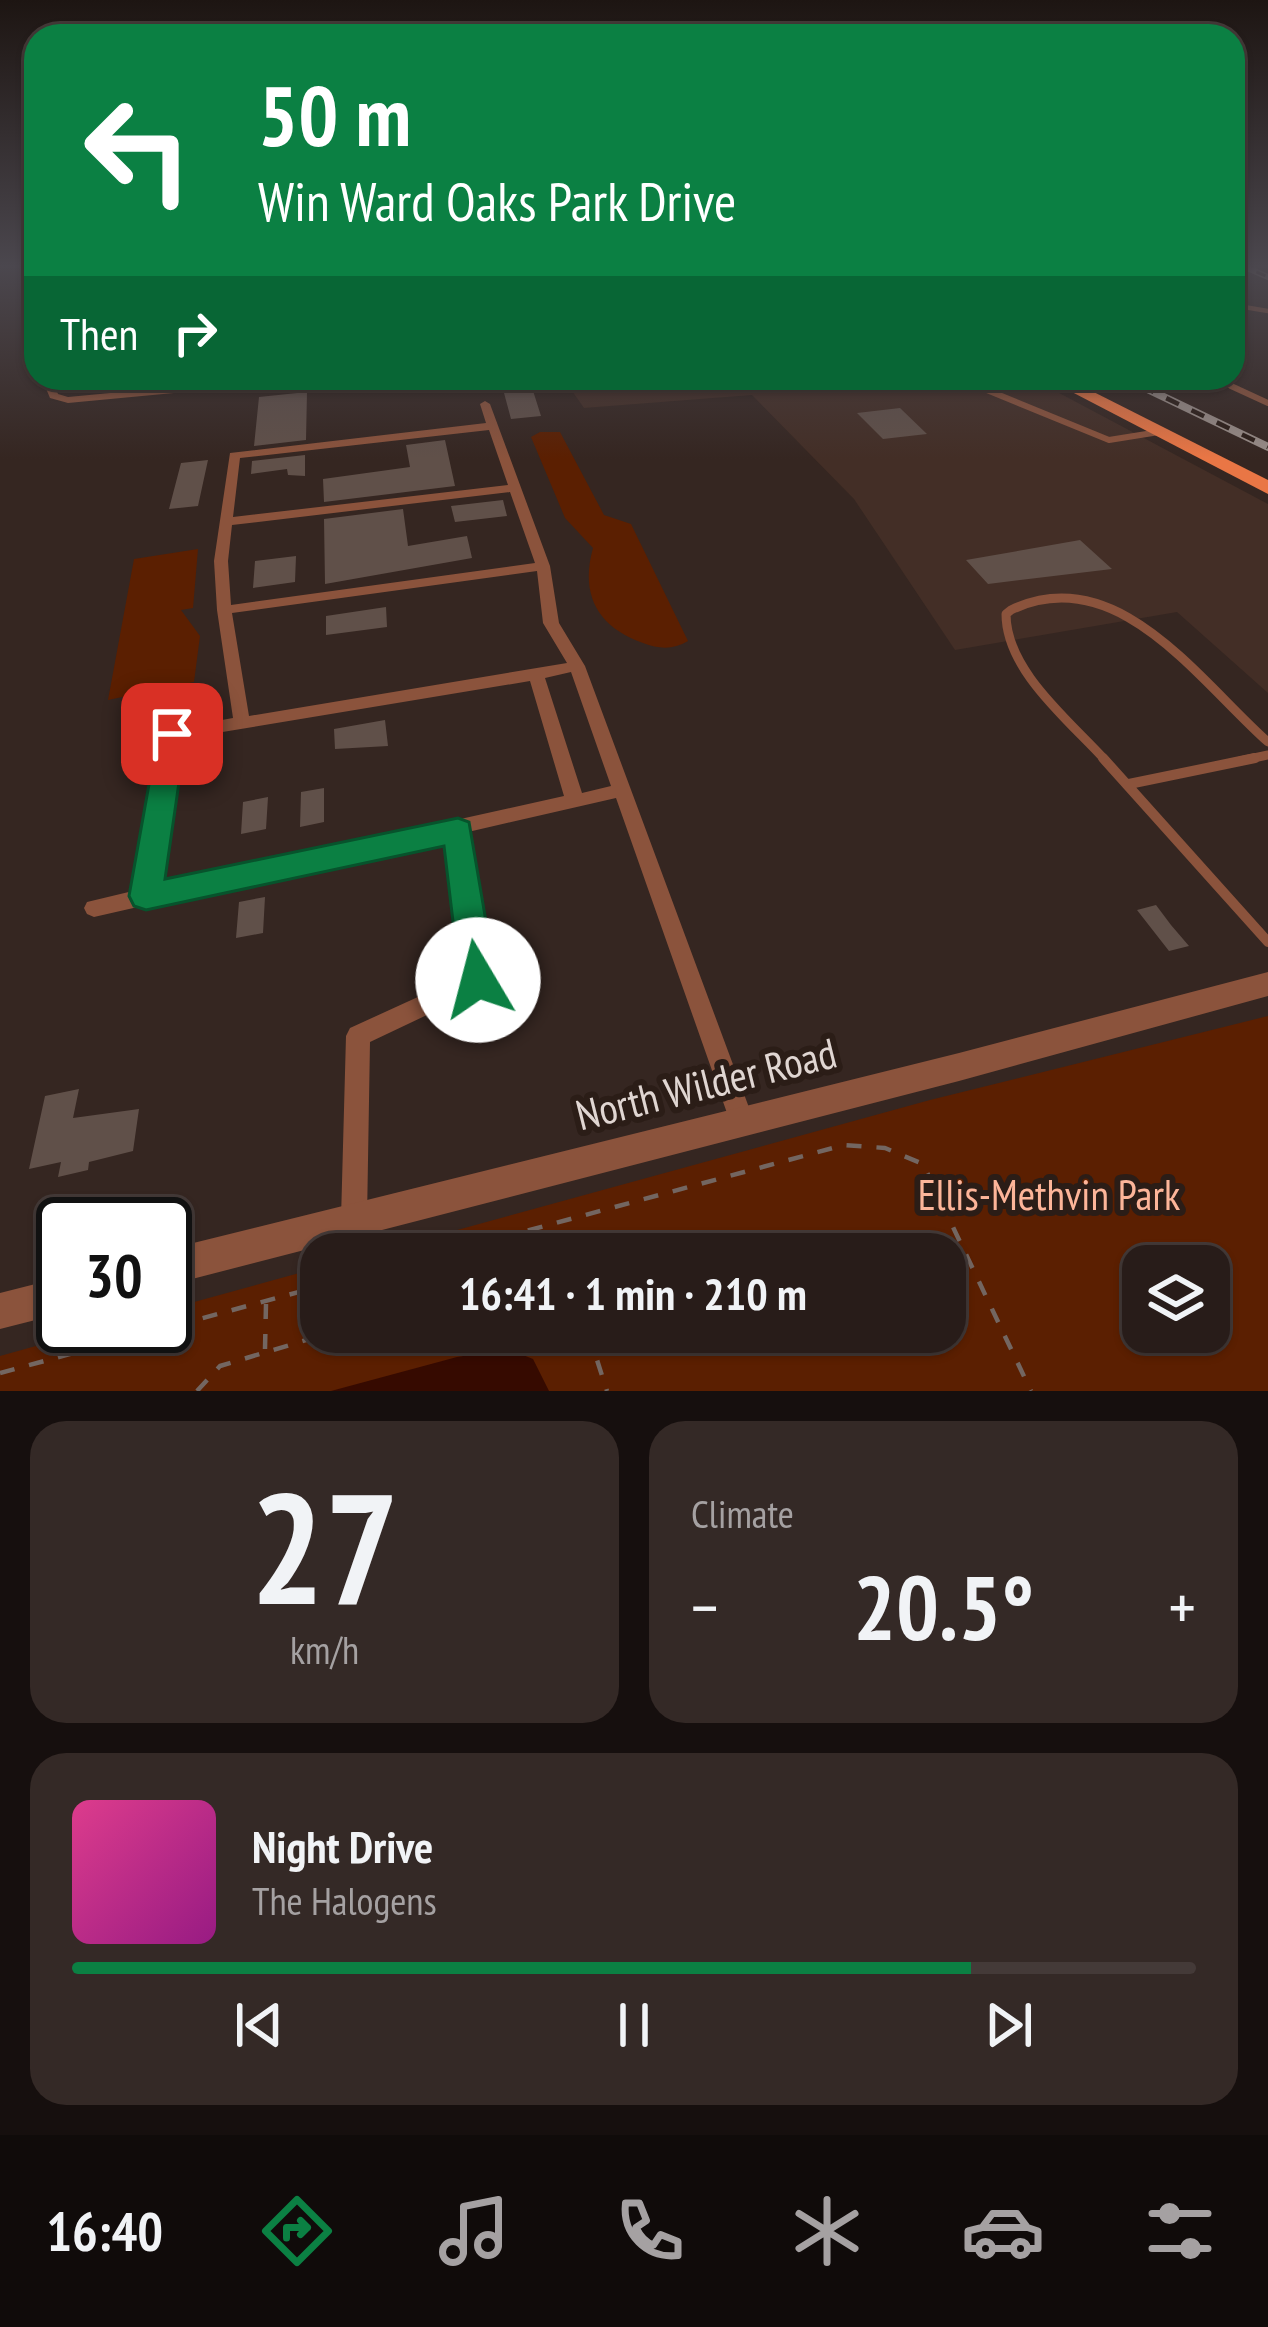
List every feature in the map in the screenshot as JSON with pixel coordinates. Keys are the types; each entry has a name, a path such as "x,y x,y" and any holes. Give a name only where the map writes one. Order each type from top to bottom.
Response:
{"main road":[{"path":"1077,390 1268,488"}],"street":[{"path":"52,390 54,396 68,400 174,390"},
{"path":"485,404 543,566 551,622 577,666 742,1121"},
{"path":"242,724 221,561 234,455 491,426"},
{"path":"226,522 516,488"},
{"path":"224,610 543,566"},
{"path":"146,896 172,734 577,666"},
{"path":"536,675 575,801"},
{"path":"94,908 622,790"},
{"path":"354,1219 358,1036 478,980 458,830"},
{"name":"North Wilder Road","path":"192,1261 1268,984"},
{"path":"0,1311 36,1302"}],"lane":[{"path":"983,390 1109,440 1159,432"},
{"path":"1239,390 1268,403"},
{"path":"1266,739 1143,625 1086,599 1018,605 1006,614 1006,635 1026,670 1268,942"},
{"path":"1129,784 1268,754"}],"path":[{"path":"519,1233 844,1145 866,1144 914,1156 923,1164 956,1233"},
{"path":"966,1254 1031,1391"},
{"path":"0,1373 300,1292"},
{"path":"265,1351 266,1301"},
{"path":"197,1391 220,1366 300,1341"},
{"path":"595,1353 607,1391"}],"shaded area":[{"path":"571,390 1054,390 1268,504 1268,693 1177,612 955,650 854,499 752,395 584,408"},
{"path":"518,1353 533,1359 549,1391 331,1391 457,1357"}],"green space":[{"path":"560,432 604,515 631,524 688,641 671,647 649,645 614,628 596,607 589,580 593,548 565,518 531,437"},
{"path":"198,549 193,608 181,610 200,636 194,682 108,700 134,559"},
{"name":"Ellis-Methvin Park","path":"1268,1016 1268,1391 0,1391 0,1356 36,1346 36,1353 192,1353 192,1303 300,1273 300,1353 966,1353 966,1233 446,1233 930,1100"}],"building":[{"path":"503,390 533,390 541,416 511,419"},
{"path":"307,392 306,440 254,446 259,397"},
{"path":"900,408 927,434 883,439 857,413"},
{"path":"445,440 455,486 324,502 323,479 410,467 406,445"},
{"path":"305,455 305,476 288,475 287,469 251,474 252,461"},
{"path":"208,460 198,506 169,509 181,463"},
{"path":"503,500 507,516 455,522 451,506"},
{"path":"403,509 408,546 467,536 472,558 325,584 324,519"},
{"path":"1080,540 1112,569 988,584 966,560"},
{"path":"296,556 295,582 253,588 255,561"},
{"path":"386,607 387,627 326,635 326,616"},
{"path":"385,720 388,746 335,749 334,729"},
{"path":"324,788 324,822 300,827 301,792"},
{"path":"268,797 266,829 241,834 243,802"},
{"path":"265,897 263,933 236,938 239,902"},
{"path":"1156,905 1189,946 1169,951 1137,910"},
{"path":"79,1089 73,1118 139,1109 133,1151 89,1162 88,1170 58,1177 61,1162 29,1169 45,1096"}],"railway":[{"path":"1149,390 1268,447"}],"route":[{"path":"172,734 146,896 458,830 478,980"}]}
